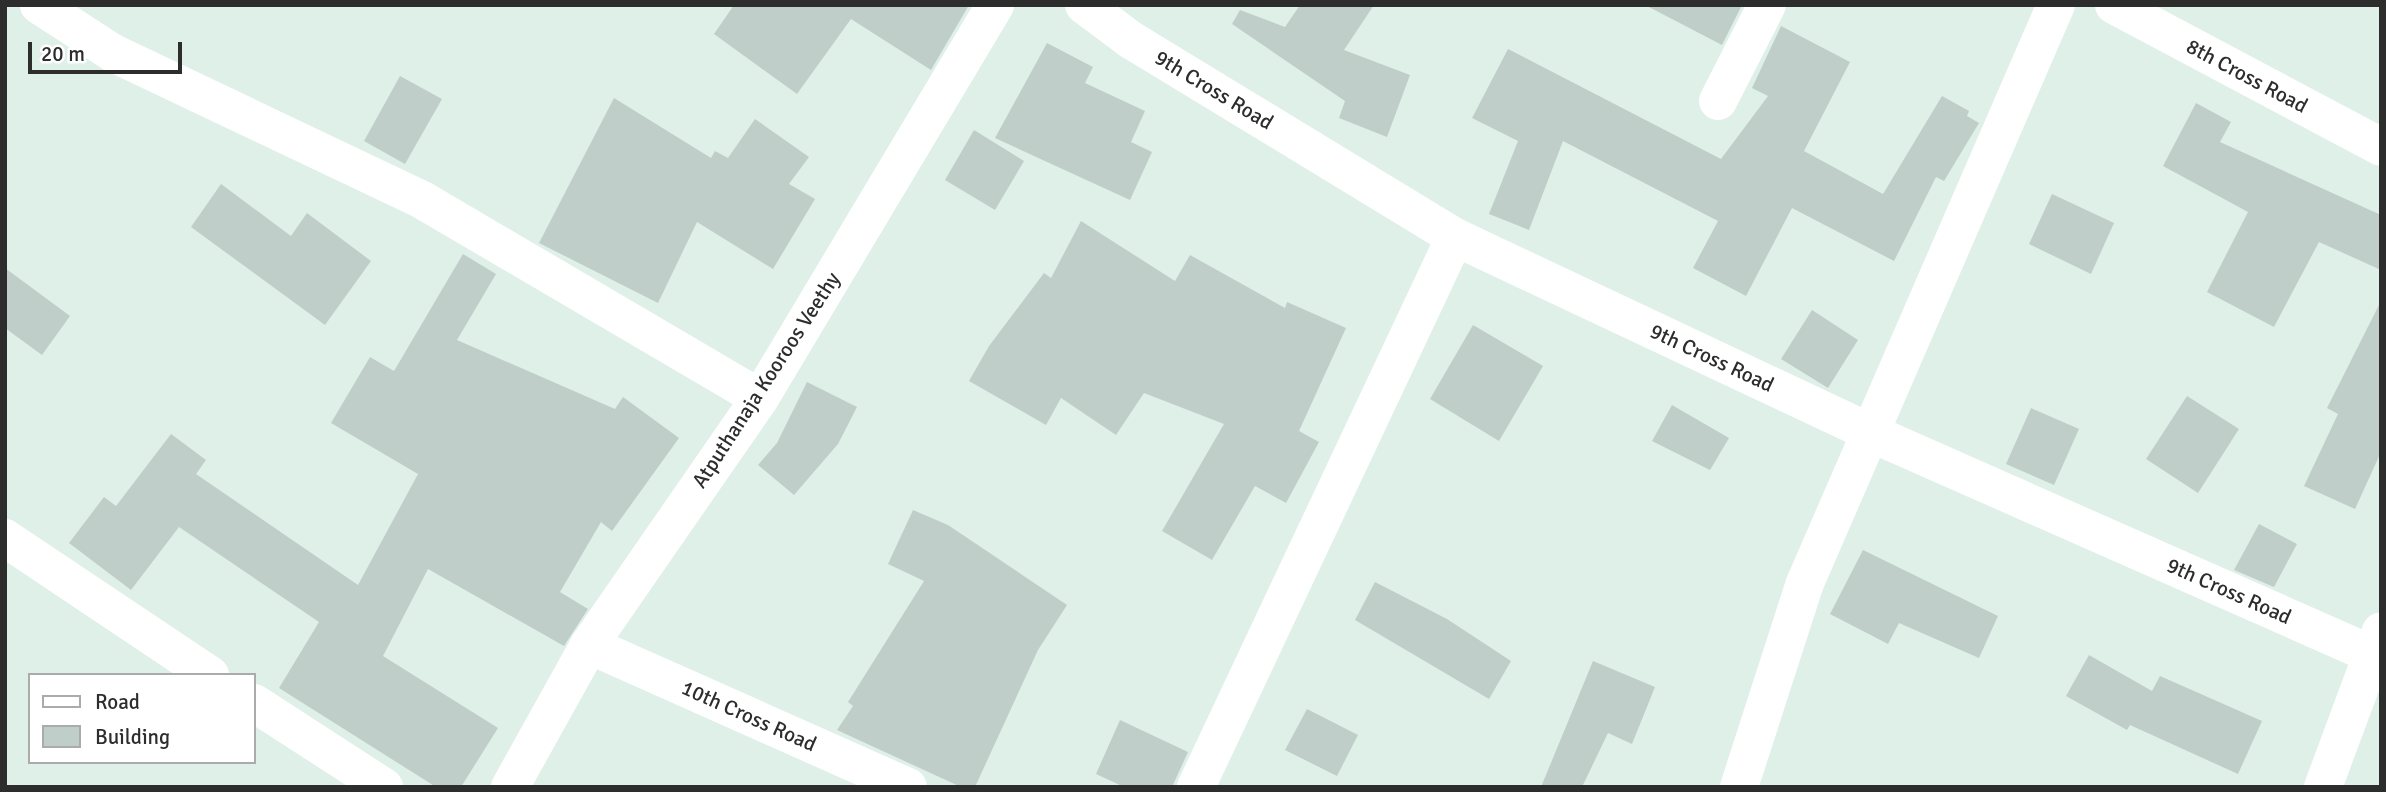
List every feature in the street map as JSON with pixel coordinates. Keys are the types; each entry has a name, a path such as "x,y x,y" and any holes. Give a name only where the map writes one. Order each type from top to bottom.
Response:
{"street":[{"path":"39,5 113,53 424,201 760,398"},
{"name":"Atputhanaja Kooroos Veethy","path":"510,787 589,645 760,398 995,5"},
{"name":"9th Cross Road","path":"1084,5 1131,40 1455,237 1872,434 2376,643"},
{"path":"1718,101 1767,5"},
{"path":"1739,787 1805,583 1872,434 2056,5"},
{"name":"8th Cross Road","path":"2114,5 2381,146"},
{"path":"1196,787 1455,237"},
{"path":"5,538 207,673"},
{"path":"2323,787 2376,643"},
{"name":"10th Cross Road","path":"589,645 908,787"},
{"path":"256,704 384,787"}],"building":[{"path":"734,5 969,5 931,70 851,19 797,94 714,34"},
{"path":"1300,5 1374,5 1344,50 1410,75 1387,137 1339,118 1345,101 1232,24 1240,10 1285,27"},
{"path":"1645,5 1742,5 1722,45"},
{"path":"1781,26 1850,62 1804,151 1883,194 1942,96 1969,111 1967,116 1979,123 1944,181 1936,177 1894,261 1792,208 1746,296 1693,268 1718,221 1563,141 1529,230 1489,214 1518,141 1472,118 1508,49 1721,159 1768,96 1752,88"},
{"path":"1047,43 1093,67 1085,83 1145,111 1131,142 1152,152 1130,200 995,138"},
{"path":"400,76 442,99 405,164 364,141"},
{"path":"614,98 711,158 715,151 728,158 755,119 809,157 789,184 815,199 773,269 697,222 658,303 539,243"},
{"path":"2196,103 2231,122 2220,142 2381,215 2381,270 2319,242 2274,327 2207,292 2248,212 2163,166"},
{"path":"974,130 1024,161 995,210 945,180"},
{"path":"221,184 291,236 307,213 371,261 325,325 191,227"},
{"path":"2052,194 2114,223 2091,274 2029,244"},
{"path":"1081,221 1175,281 1190,255 1285,308 1287,302 1346,328 1299,431 1319,442 1286,503 1255,486 1212,560 1162,531 1224,424 1144,393 1116,435 1061,398 1046,425 969,381 989,346 1044,273 1051,278"},
{"path":"463,254 496,274 457,340 615,409 623,397 679,438 612,531 601,522 560,592 588,609 564,646 428,569 383,656 498,728 461,787 436,787 279,688 319,622 179,527 131,590 69,543 104,497 116,506 171,434 206,460 196,474 358,585 418,474 331,423 370,357 394,371"},
{"path":"5,268 70,316 42,355 5,328"},
{"path":"2381,301 2381,452 2355,509 2304,486 2338,414 2327,408"},
{"path":"1812,310 1858,340 1828,388 1781,359"},
{"path":"1473,325 1543,366 1499,441 1430,399"},
{"path":"807,382 857,407 838,444 794,495 758,465 777,443"},
{"path":"2187,396 2239,429 2198,493 2146,459"},
{"path":"1672,405 1729,438 1710,470 1652,441"},
{"path":"2031,408 2079,429 2054,485 2006,464"},
{"path":"913,510 948,525 1067,605 1038,650 975,787 961,787 837,730 853,706 848,702 924,581 888,564"},
{"path":"2259,524 2297,544 2274,587 2234,570"},
{"path":"1863,550 1998,616 1979,658 1899,623 1888,644 1830,614"},
{"path":"1375,582 1447,619 1511,661 1489,699 1355,620"},
{"path":"2089,655 2152,691 2160,676 2262,721 2238,774 2130,725 2127,730 2066,696"},
{"path":"1593,661 1655,687 1632,744 1608,733 1582,787 1541,787"},
{"path":"1307,709 1358,735 1337,776 1285,750"},
{"path":"1120,720 1188,752 1172,787 1124,787 1096,774"}]}
